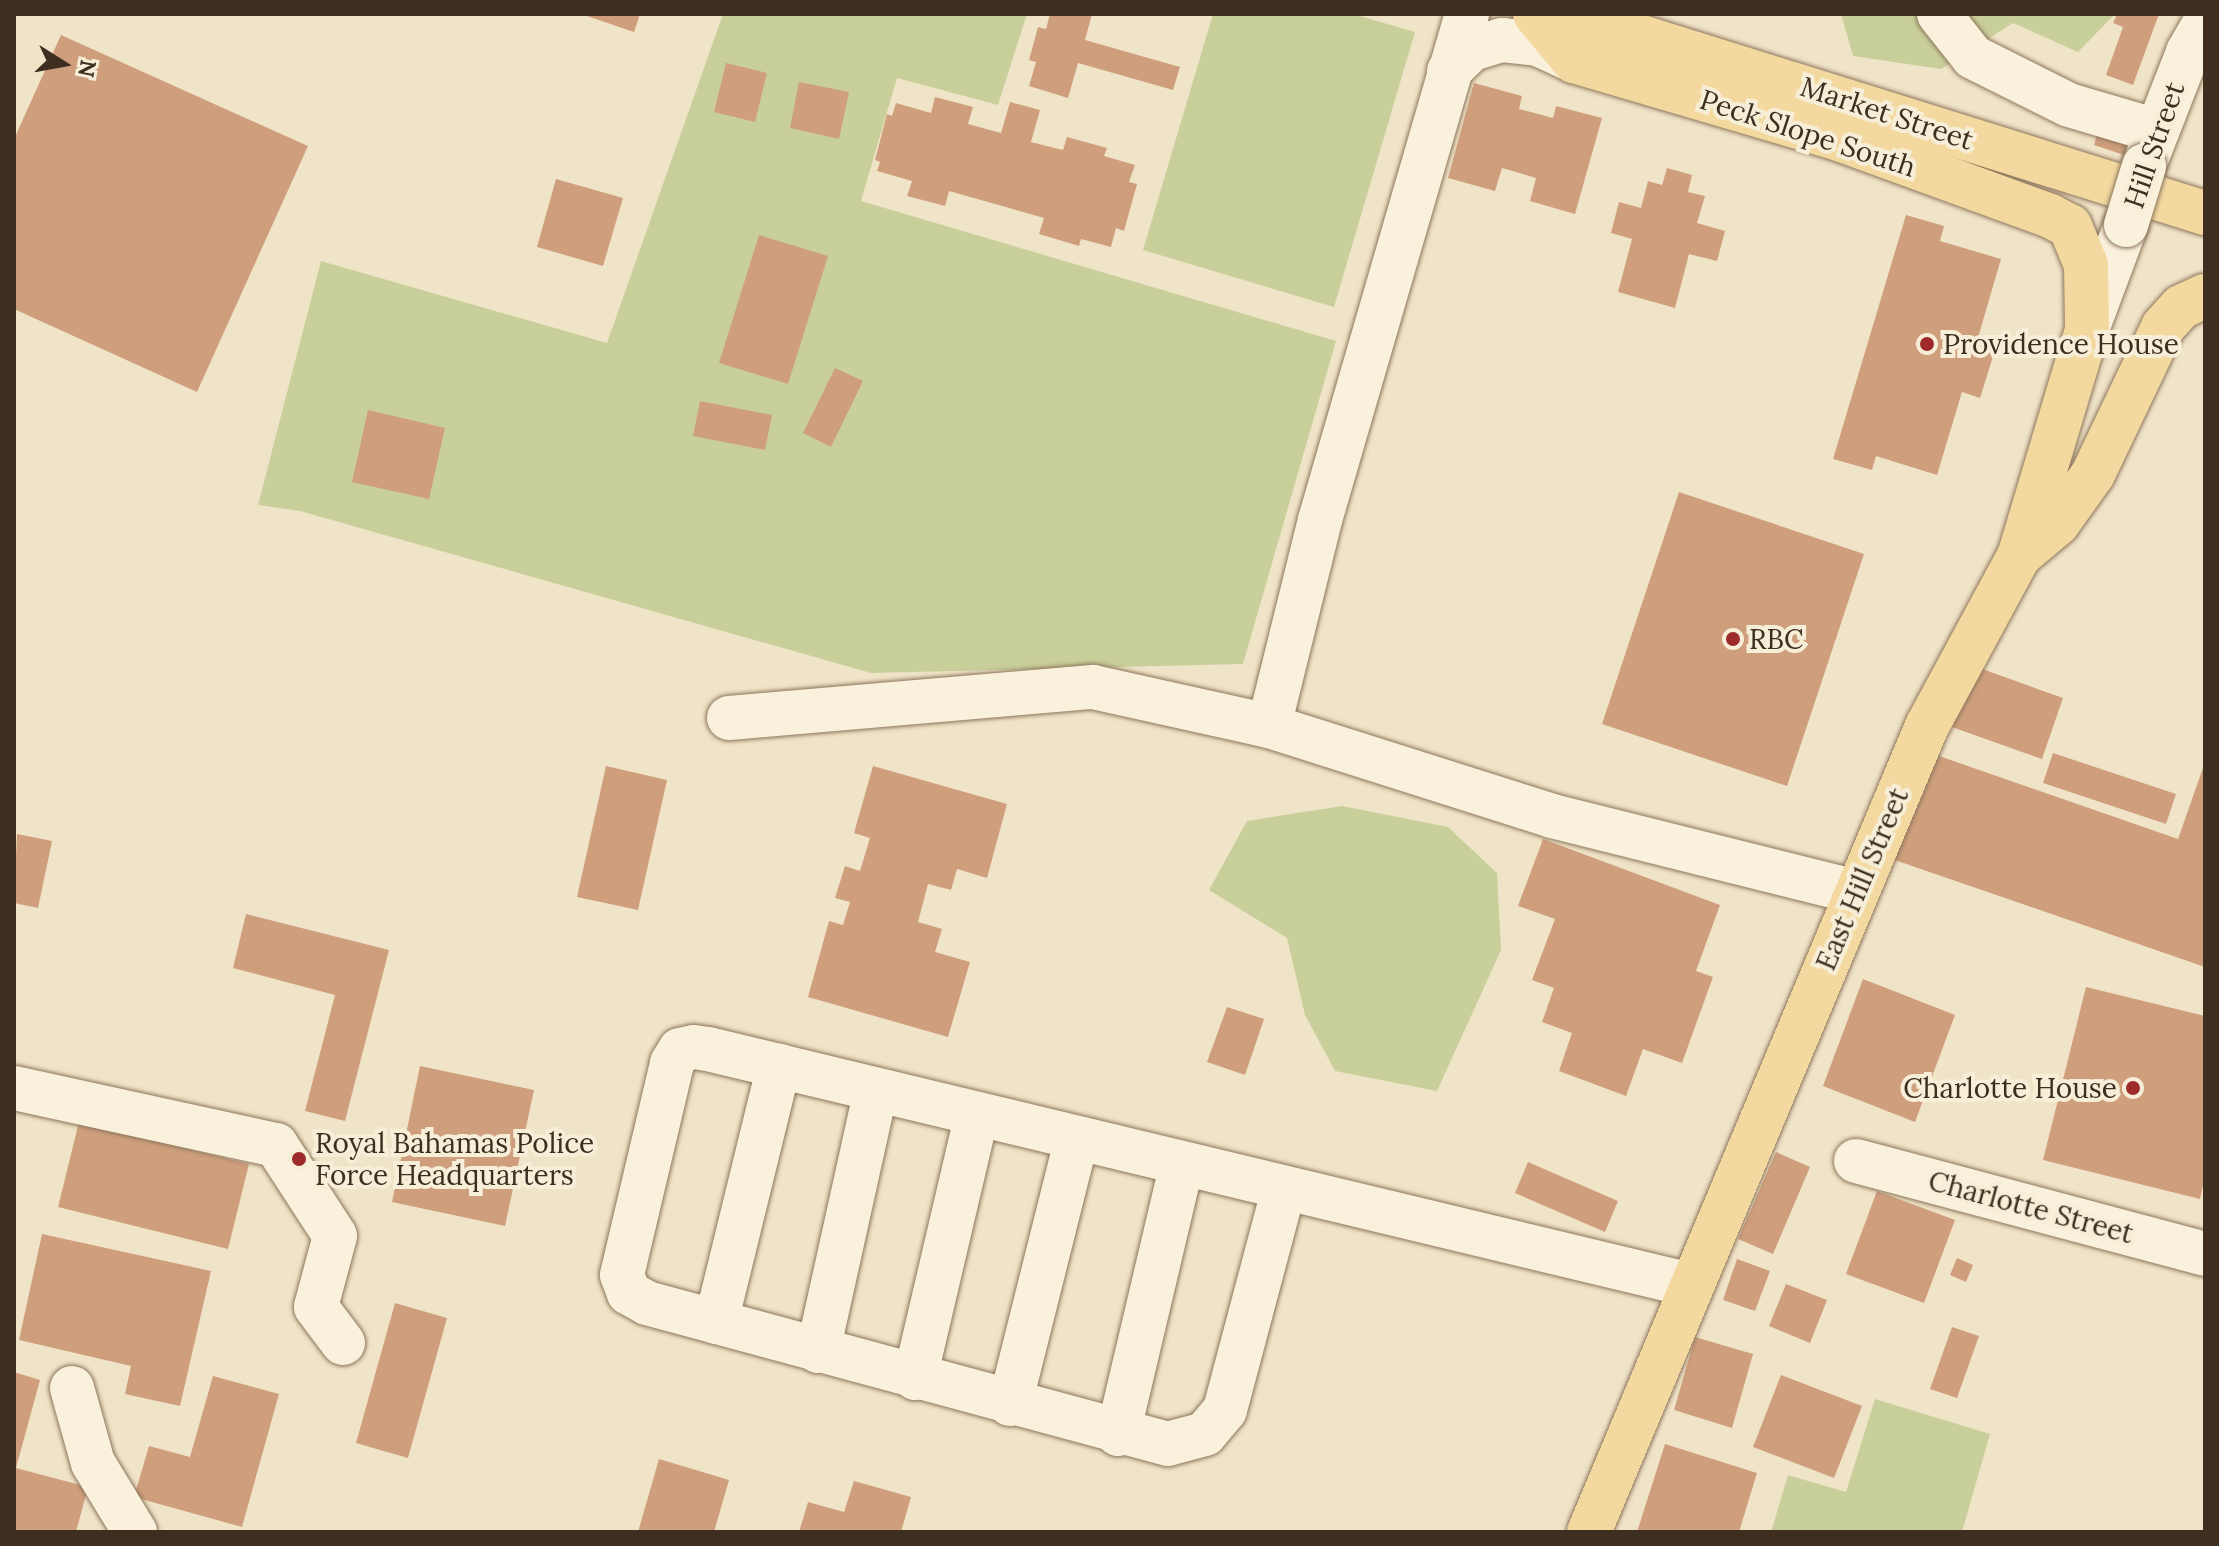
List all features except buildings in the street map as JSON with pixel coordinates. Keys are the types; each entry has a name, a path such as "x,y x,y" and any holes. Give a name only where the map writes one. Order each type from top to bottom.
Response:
{"main road":[{"path":"1535,14 1574,61"},
{"name":"Market Street","path":"1568,14 2205,213"},
{"name":"Peck Slope South","path":"1574,61 1839,139 2070,226 2086,265 2087,330"},
{"path":"2019,556 2058,523 2093,474 2163,327 2181,307 2205,296"},
{"name":"East Hill Street","path":"1589,1532 1927,726 2019,556 2087,330"}],"street":[{"path":"1269,726 1320,520 1467,14"},
{"path":"1939,14 1973,57 2150,149"},
{"name":"Hill Street","path":"2126,225 2150,149 2205,22"},
{"name":"Peck Slope South","path":"1449,71 1472,49 1502,40 1538,44 1574,61"},
{"name":"East Hill Street","path":"2087,330 2126,225"},
{"path":"729,718 1093,687 1269,726 1552,816 1857,892"},
{"path":"1284,1188 1225,1410 1205,1434 1168,1444 1118,1434 635,1298 622,1275 625,1245 675,1055 694,1047 1690,1285"},
{"path":"716,1322 779,1066"},
{"path":"14,1088 276,1145 335,1236 316,1307 343,1343"},
{"path":"818,1351 876,1090"},
{"path":"915,1378 977,1114"},
{"path":"1010,1404 1077,1138"},
{"name":"Charlotte Street","path":"1856,1161 2205,1254"},
{"path":"1118,1434 1182,1163"},
{"path":"72,1388 93,1463 135,1532"}],"green space":[{"path":"723,14 1027,14 998,105 897,78 861,201 1336,341 1243,664 871,673 300,511 258,505 321,261 607,343"},
{"path":"1213,14 1353,14 1415,32 1334,307 1143,250"},
{"path":"1841,14 2115,14 2078,52 2013,23 1941,69 1853,56"},
{"path":"1342,806 1448,827 1497,873 1501,950 1437,1091 1335,1071 1305,1015 1287,938 1209,890 1247,821"},
{"path":"1875,1399 1990,1434 1962,1532 1771,1532 1788,1475 1846,1492"}],"place":[{"name":"Providence House","path":"1927,344"},
{"name":"RBC","path":"1733,639"},
{"name":"Charlotte House","path":"2133,1088"},
{"name":"Royal Bahamas Police Force Headquarters","path":"299,1159"}]}
